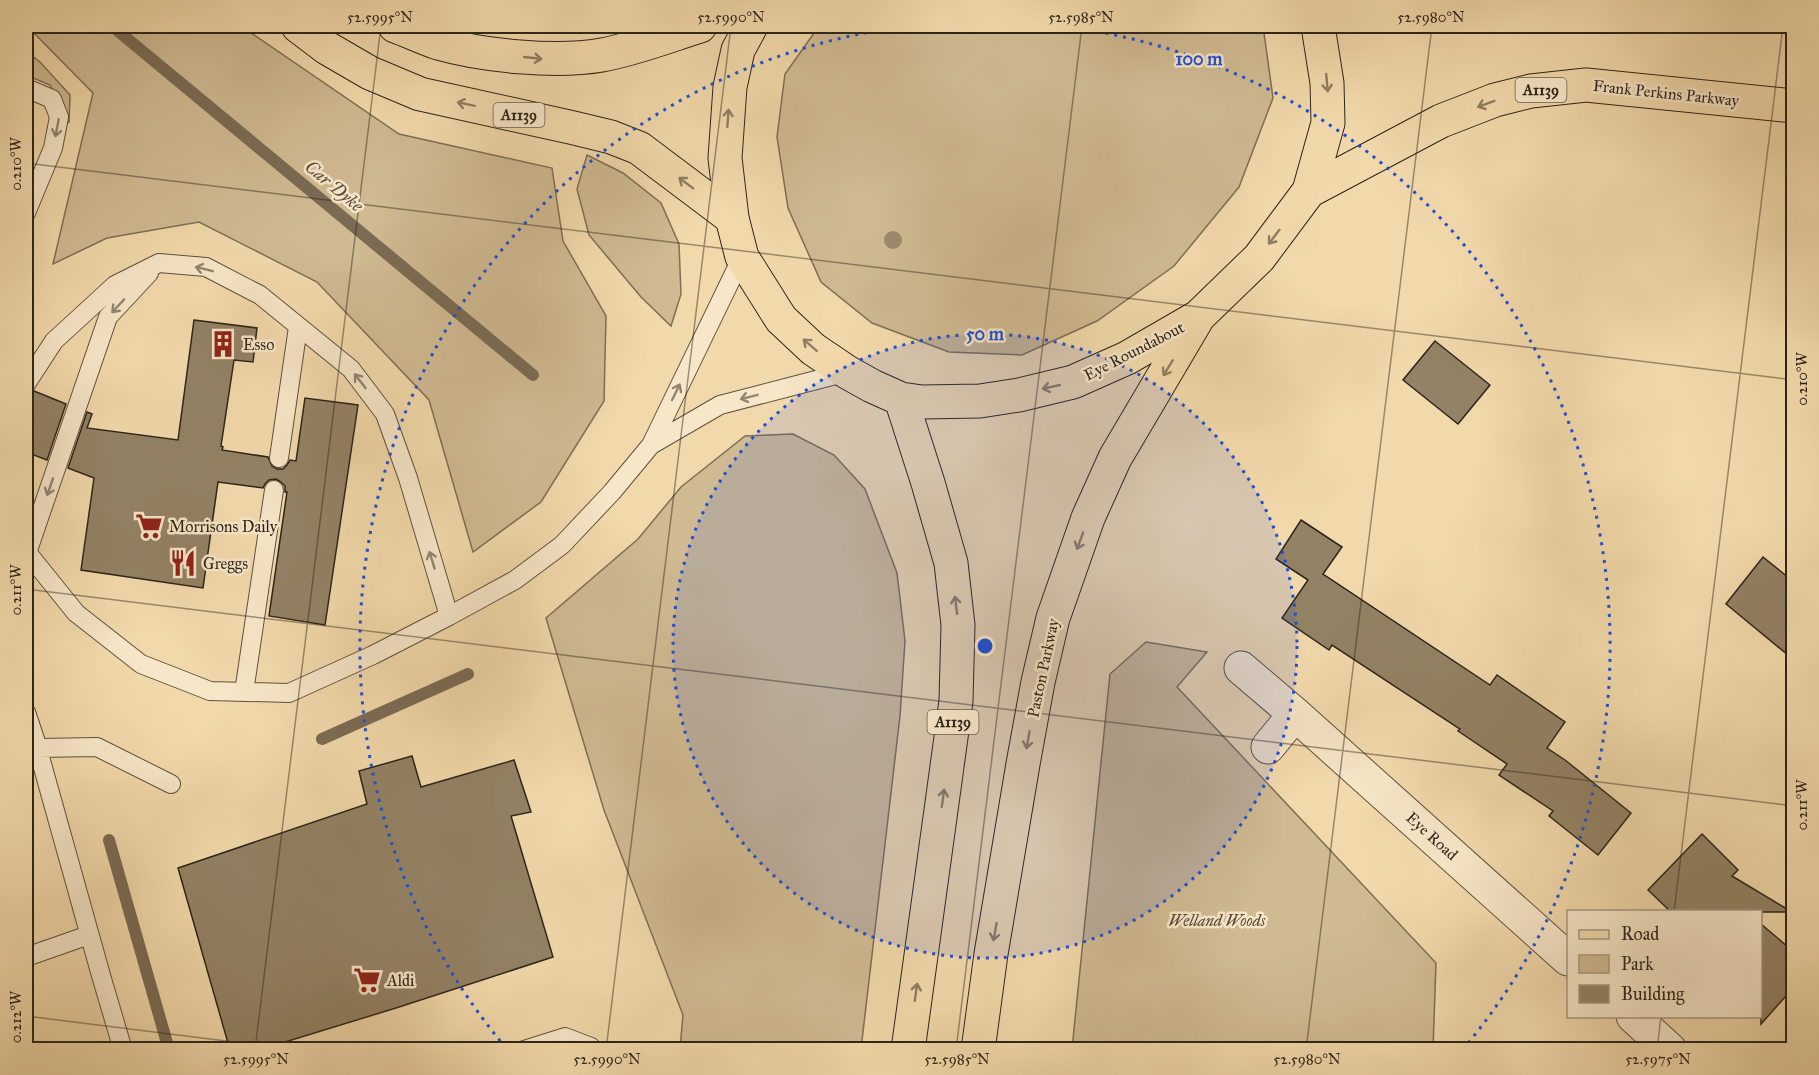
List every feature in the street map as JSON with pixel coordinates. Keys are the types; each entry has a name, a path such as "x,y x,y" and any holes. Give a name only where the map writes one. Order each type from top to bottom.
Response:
{"main road":[{"name":"A1139","path":"298,26 327,48 370,73 420,94 611,137 639,148 732,218"},
{"path":"395,26 438,43 542,59 600,55 699,26"},
{"name":"Eye Roundabout","path":"751,26 738,50 730,87 725,159 732,218 742,257 781,319 813,349 847,372 901,399 922,402 980,401 1019,395 1073,382 1126,358 1198,317 1259,258 1309,190 1328,123 1327,83 1318,26"},
{"name":"Frank Perkins Parkway","path":"1309,190 1441,121 1495,100 1531,91 1586,85 1794,106"},
{"name":"Paston Parkway","path":"978,1050 991,954 1038,682 1053,618 1088,518 1115,458 1198,317"},
{"name":"A1139","path":"901,399 951,563 958,625 956,701 908,1050"}],"street":[{"name":"Eye Road","path":"1241,668 1567,956"},
{"path":"1268,747 1295,714"},
{"path":"1634,1018 1670,1050"}],"lane":[{"path":"26,88 52,99 59,117 53,148 26,213"},
{"path":"159,263 108,317 26,552 76,612 141,664 210,690 289,693 373,655 449,616 515,580 562,546 612,492 651,445 742,257"},
{"path":"26,384 54,341 115,285 159,263 206,267 260,296 351,369 385,414 408,478 449,616"},
{"path":"279,458 298,327"},
{"path":"651,445 720,405 847,372"},
{"path":"244,692 274,490"},
{"path":"26,712 123,1050"},
{"path":"37,748 97,747 171,784"},
{"path":"26,957 89,935"},
{"path":"524,1050 564,1037 591,1047 592,1050"}],"green space":[{"path":"27,26 241,26 399,134 552,168 563,241 606,316 604,401 541,502 473,552 429,400 317,282 199,222 107,238 53,264 93,93"},
{"path":"819,26 1263,26 1273,98 1239,187 1174,266 1097,321 1022,355 949,352 872,323 821,282 788,208 777,137 785,74"},
{"path":"26,51 40,62 70,95 69,123 50,85 26,75"},
{"path":"587,155 623,173 661,203 679,244 681,294 671,326 641,297 589,235 577,189"},
{"path":"793,434 834,455 865,489 897,573 905,641 900,716 861,1049 680,1049 683,1015 604,810 546,618 638,539 681,487 745,436"},
{"name":"Welland Woods","path":"1146,642 1207,652 1177,687 1436,963 1433,1049 1072,1049 1110,674"}],"building":[{"path":"194,320 257,328 253,362 234,360 222,450 268,457 272,466 283,469 290,460 296,461 305,398 358,405 325,625 269,616 287,492 285,492 285,486 276,479 269,480 263,488 218,482 203,588 81,570 94,478 68,468 87,412 92,414 87,428 178,440"},
{"path":"1435,341 1490,385 1458,424 1403,380"},
{"path":"34,391 66,404 47,460 26,452 26,409"},
{"path":"1301,520 1342,547 1323,574 1490,685 1497,675 1565,722 1547,748 1631,813 1598,855 1549,816 1553,811 1499,775 1507,764 1458,731 1460,729 1332,645 1329,650 1282,618 1308,580 1276,559"},
{"path":"1763,557 1794,582 1794,660 1726,604"},
{"path":"412,756 421,787 514,760 531,812 511,816 553,957 259,1050 230,1050 178,868 367,804 359,771"},
{"path":"1702,834 1738,870 1732,876 1792,912 1669,910 1648,890"},
{"path":"1762,925 1794,952 1794,987 1761,1024"}],"waterway":[{"name":"Car Dyke","path":"112,26 533,375"},
{"path":"322,739 468,674"},
{"path":"109,840 169,1050"}],"place":[{"name":"Esso","path":"223,344"},
{"name":"Morrisons Daily","path":"149,526"},
{"name":"Greggs","path":"183,563"},
{"name":"Aldi","path":"367,980"}]}
